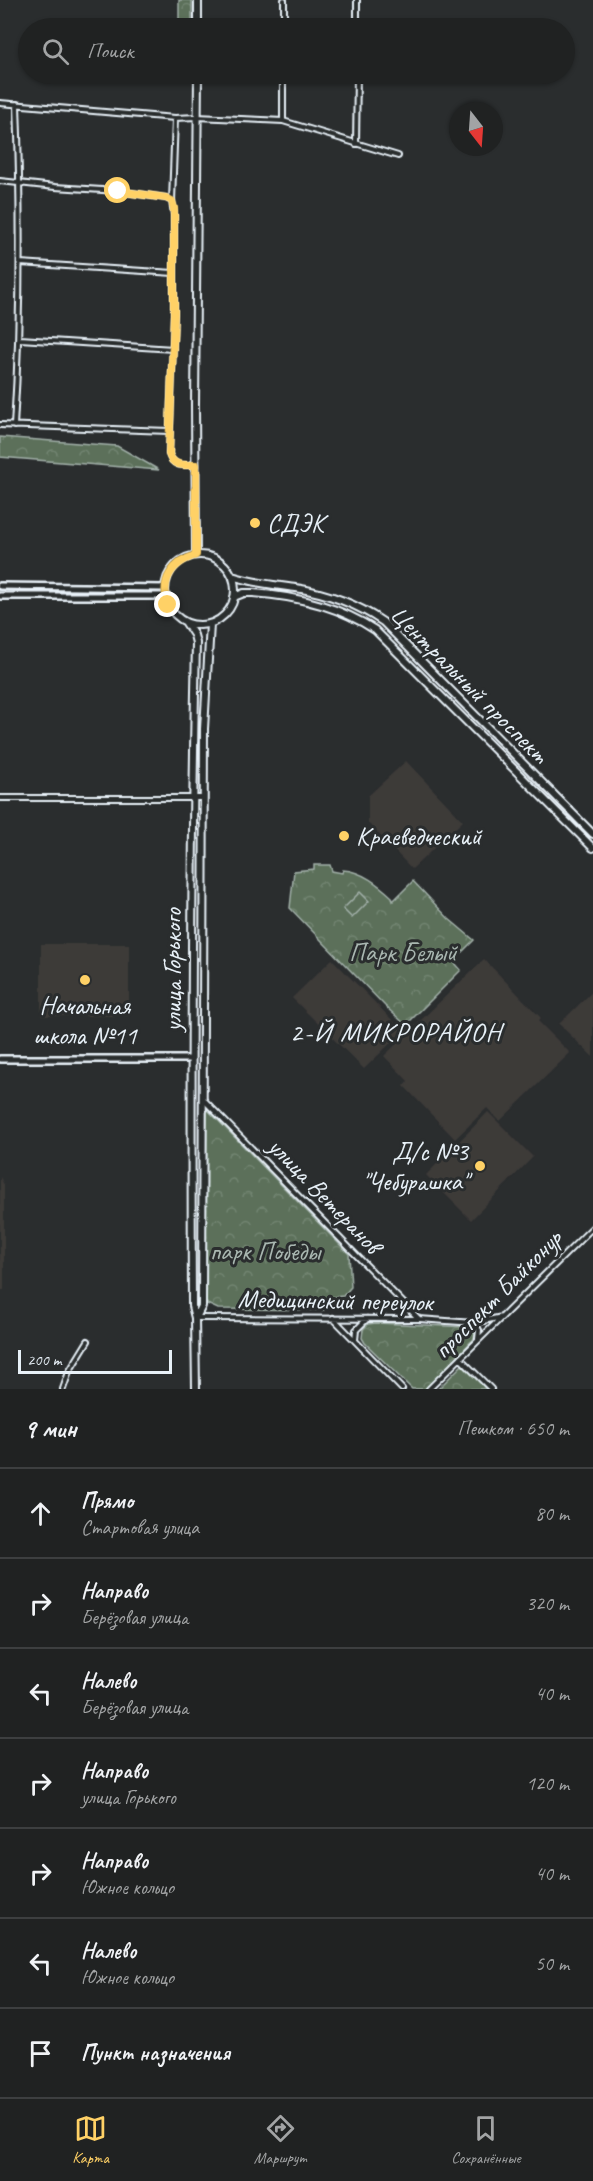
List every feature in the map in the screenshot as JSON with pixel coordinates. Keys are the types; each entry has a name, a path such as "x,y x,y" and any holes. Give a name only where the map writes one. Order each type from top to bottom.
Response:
{"main road":[{"path":"198,0 198,18"},
{"path":"196,555 198,84"},
{"path":"196,555 211,557 219,561 232,576 234,597 227,612 210,624 186,623 173,613 165,596 171,570 177,564 196,555"},
{"name":"Центральный проспект","path":"232,576 315,592 356,606 383,622 593,834"},
{"name":"Центральный проспект","path":"234,597 244,593 284,596 313,602 351,615 375,630 593,848"},
{"path":"351,615 356,606"},
{"name":"улица Горького","path":"186,623 196,643 192,798 191,1059 192,1306 195,1318 196,1389"},
{"name":"улица Горького","path":"195,1318 202,1306 204,729 210,624"},
{"path":"527,783 535,775"},
{"path":"191,1059 202,1059"}],"street":[{"path":"284,0 284,18"},
{"path":"357,0 357,18"},
{"path":"283,84 283,121"},
{"path":"356,144 357,84"},
{"path":"0,103 175,118 283,121 398,156"},
{"path":"14,426 20,339 20,183 17,104"},
{"path":"175,118 172,201 174,208 173,349 169,454 171,461 175,464 196,465"},
{"path":"0,181 56,188 118,191 166,198 172,201"},
{"path":"20,263 174,273"},
{"path":"20,339 173,349"},
{"path":"0,425 169,430"},
{"path":"0,586 165,588"},
{"path":"0,596 165,596"},
{"path":"0,798 204,798"},
{"path":"0,1059 191,1059"},
{"name":"улица Ветеранов","path":"202,1098 419,1319"},
{"name":"проспект Байконур","path":"429,1389 593,1227"},
{"name":"Медицинский переулок","path":"195,1318 367,1318 474,1323 502,1317"},
{"path":"332,1318 402,1389"},
{"path":"356,1342 356,1330 367,1318"},
{"path":"474,1323 479,1330 478,1340"},
{"path":"63,1389 69,1372 88,1341"},
{"path":"461,1359 491,1389"}],"shaded area":[{"path":"406,761 463,821 412,869 368,823 368,796"},
{"name":"Начальная школа №11","path":"41,944 129,944 129,1016 41,1016"},
{"path":"332,959 403,1031 364,1069 292,998"},
{"path":"484,959 541,1018 538,1021 570,1053 500,1121 487,1108 455,1139 404,1086 408,1081 384,1056"},
{"path":"593,991 593,1057 559,1024"},
{"name":"Д/c №3 \"Чебурашка\"","path":"488,1112 533,1157 471,1220 426,1175"},
{"path":"0,1177 4,1185 4,1290 0,1290"}],"green space":[{"path":"179,0 192,0 192,18 179,18"},
{"path":"0,437 117,446 159,470 0,457"},
{"name":"Парк Белый","path":"314,865 330,865 332,871 342,873 343,870 350,871 363,876 387,892 393,901 413,881 449,919 474,940 453,961 461,970 406,1025 290,908 294,871 314,869"},
{"path":"360,892 369,901 352,918 343,909"},
{"name":"парк Победы","path":"207,1109 349,1254 351,1287 343,1296 325,1298 324,1310 218,1309 207,1304 205,1298"},
{"path":"368,1324 470,1327 475,1336 425,1389 412,1389 362,1338 363,1329"},
{"path":"462,1365 486,1389 438,1389"}],"place":[{"name":"СДЭК","path":"255,523"},
{"name":"Краеведческий","path":"344,836"},
{"name":"Начальная школа №11","path":"85,980"},
{"name":"Д/c №3 \"Чебурашка\"","path":"480,1166"}],"district":[{"name":"2-Й МИКРОРАЙОН","path":"396,1032"}],"route":[{"path":"118,191 166,198 172,201 174,208 174,314 169,454 171,461 175,464 196,465 196,555 185,559 171,570 166,579 165,588 168,605"}]}
